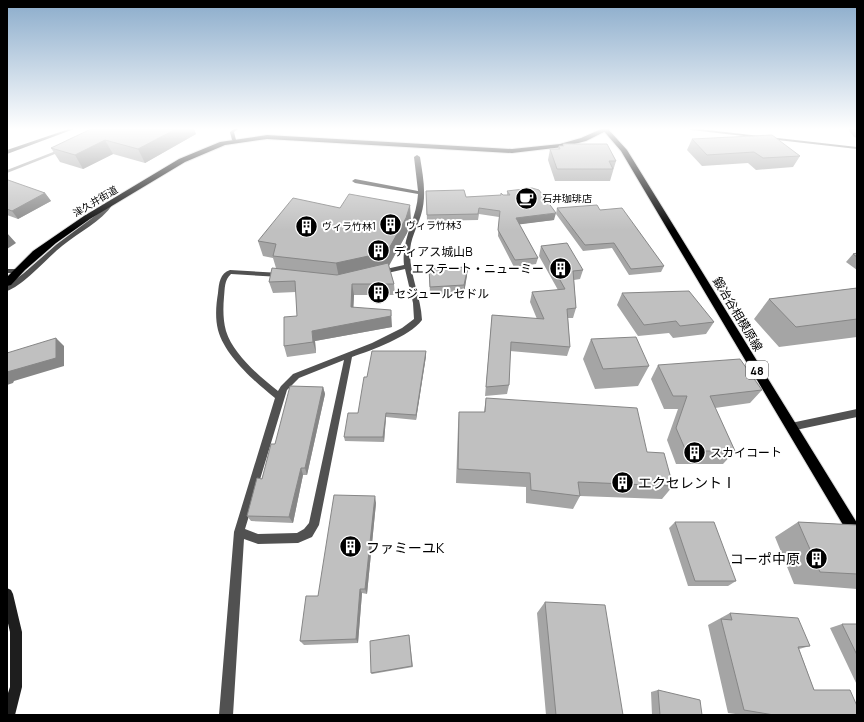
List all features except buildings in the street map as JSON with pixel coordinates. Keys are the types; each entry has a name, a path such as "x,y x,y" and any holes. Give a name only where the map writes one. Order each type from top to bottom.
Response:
{"highway":[{"name":"津久井街道","path":"7,283 17,271 58,236 180,163"}],"main road":[{"name":"鍛冶谷相模原線","path":"632,163 857,535"},
{"path":"7,594 16,632 16,687 8,715"}],"street":[{"path":"226,715 239,532 280,397 289,382 296,376 391,338 409,328 418,320 417,301 407,266 407,244 418,214 421,193 418,163"},
{"path":"355,181 421,193"},
{"path":"7,289 36,268 59,245 105,211 110,204"},
{"path":"368,276 407,266"},
{"path":"7,271 17,271"},
{"path":"280,397 259,382 244,365 223,333 220,296 222,280 225,275 230,272 292,277"},
{"path":"239,532 258,539 298,538 308,534 314,525 349,354"},
{"path":"791,428 857,413"}],"waterway":[{"path":"7,172 31,163"}],"place":[{"name":"石井珈琲店","path":"527,198"},
{"name":"ヴィラ竹林3","path":"390,225"},
{"name":"ヴィラ竹林1","path":"306,226"},
{"name":"ディアス城山B","path":"378,251"},
{"name":"エステート・ニューミー","path":"560,268"},
{"name":"セジュールセドル","path":"378,293"},
{"name":"スカイコート","path":"695,452"},
{"name":"エクセレントⅠ","path":"622,482"},
{"name":"ファミーユK","path":"350,547"},
{"name":"コーポ中原","path":"816,558"}]}
